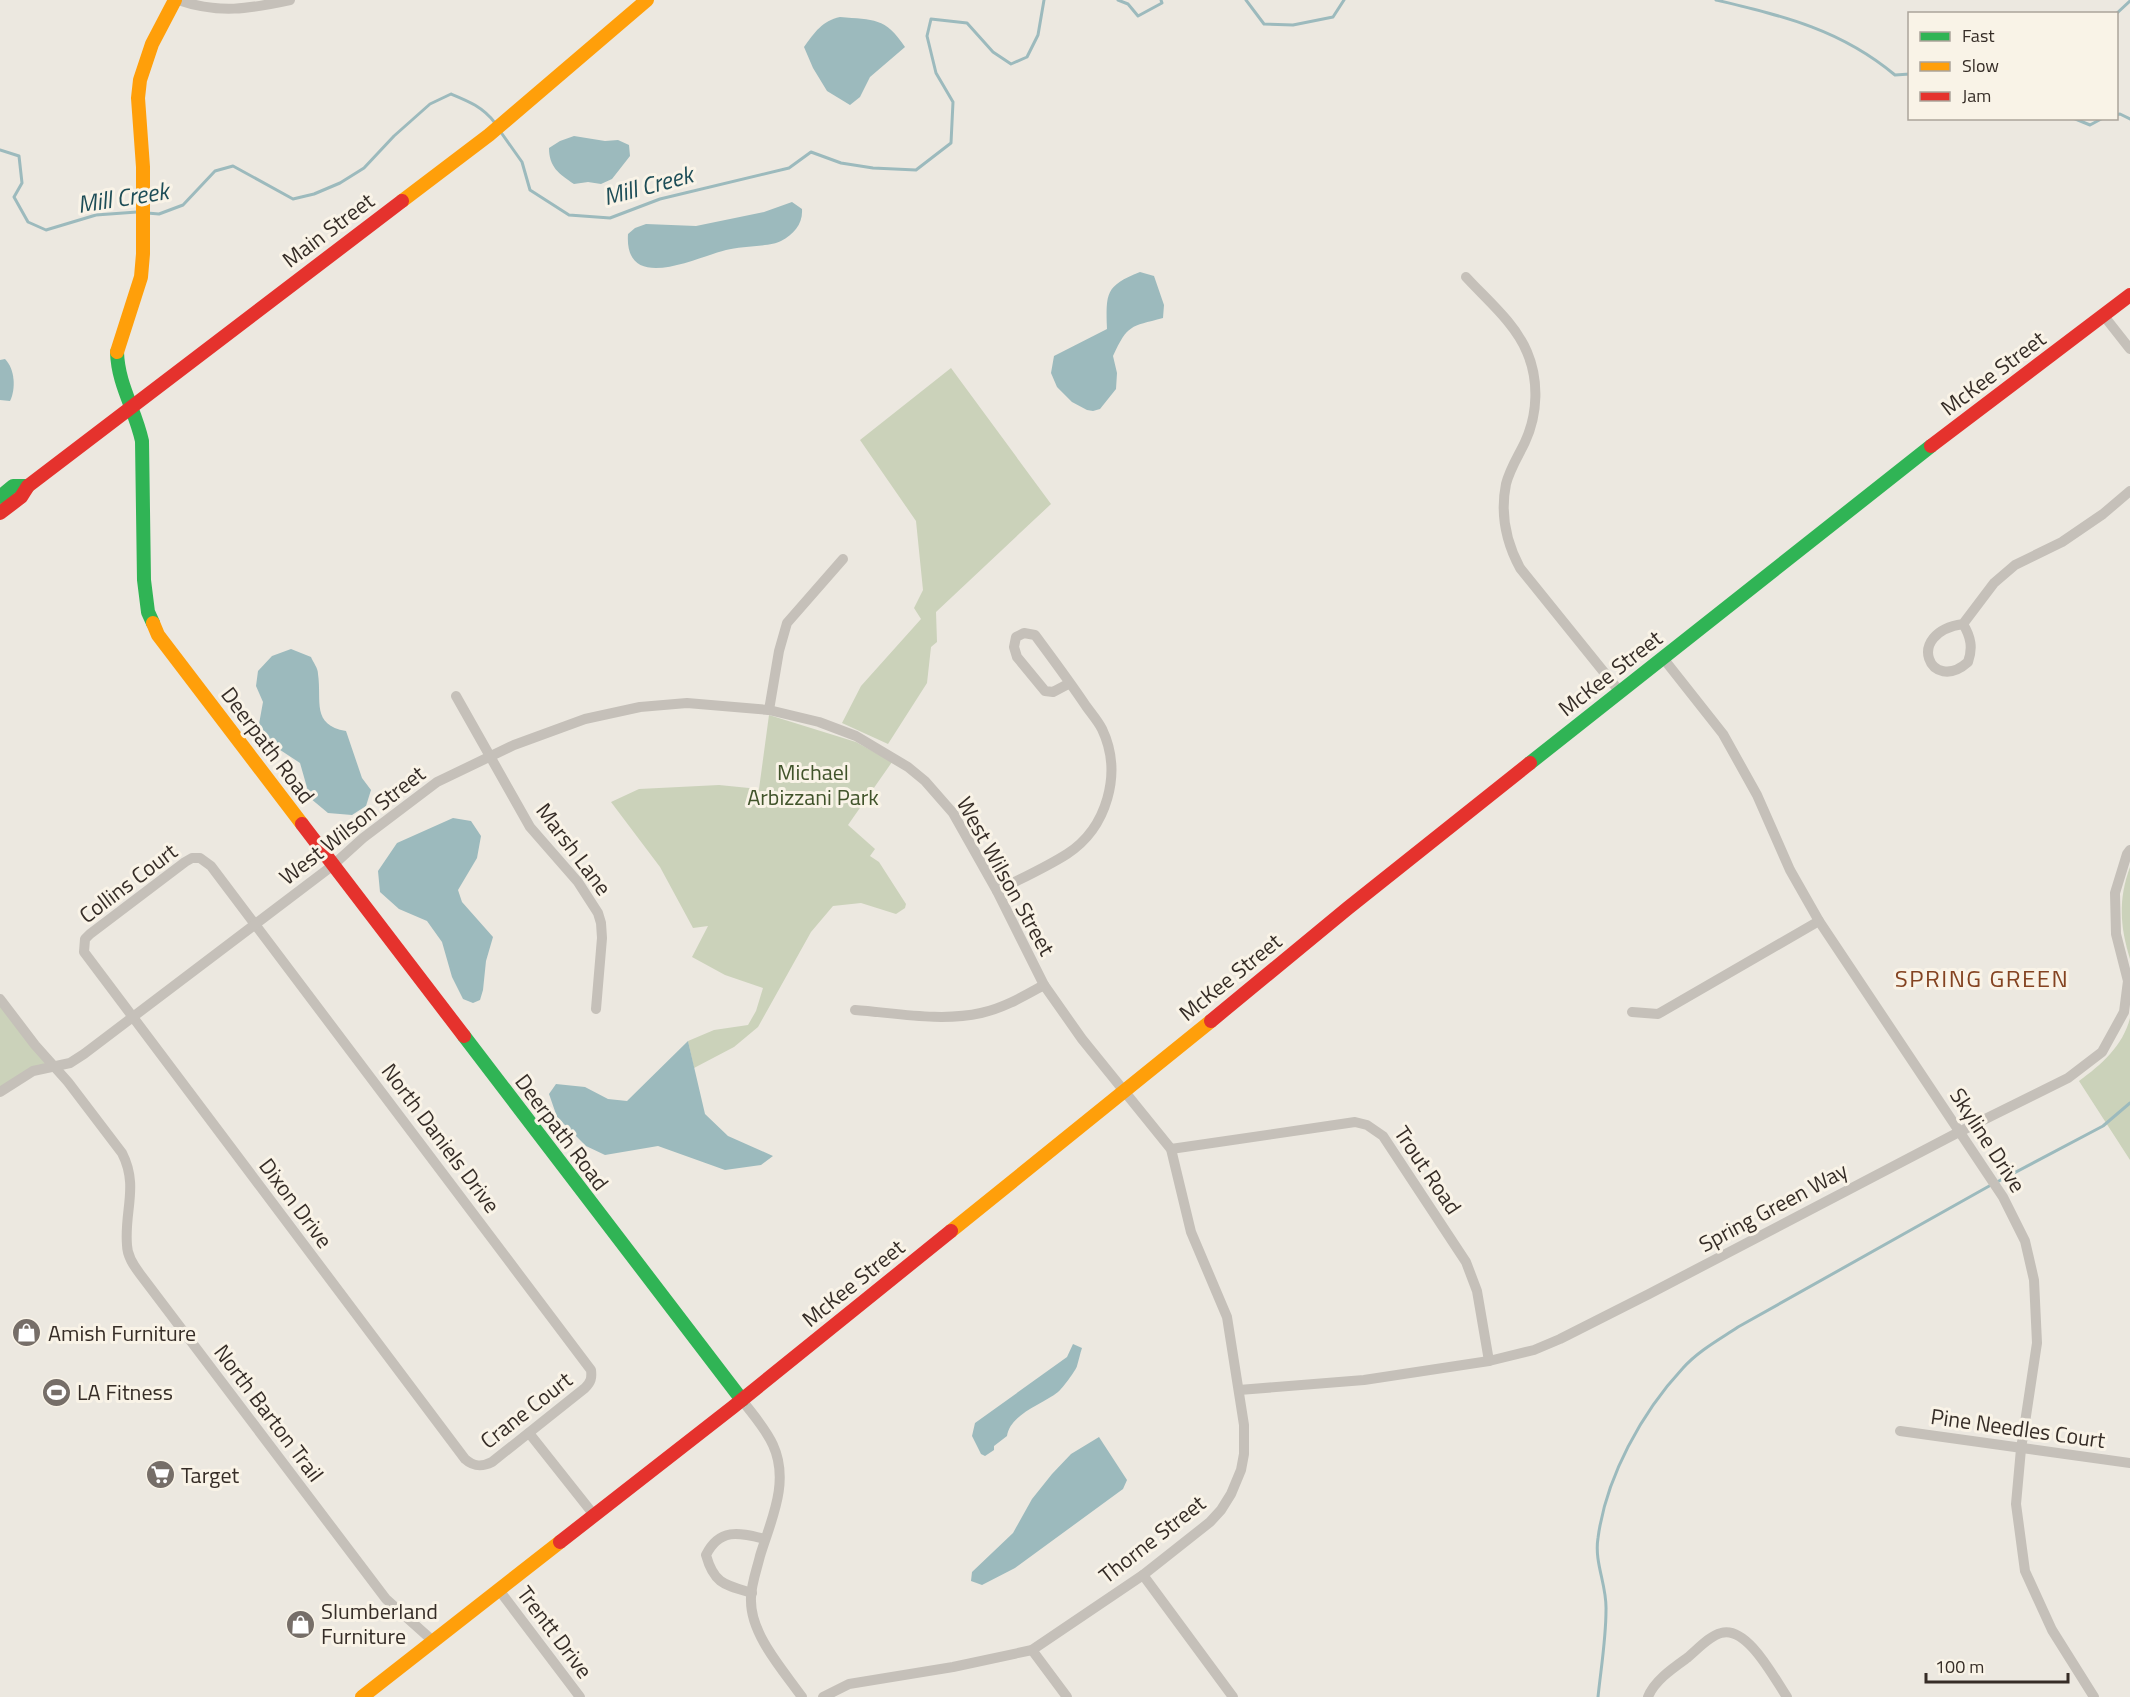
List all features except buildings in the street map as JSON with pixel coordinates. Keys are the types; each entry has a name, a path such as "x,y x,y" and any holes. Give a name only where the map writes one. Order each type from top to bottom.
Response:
{"street":[{"path":"177,0 235,10 290,0"},
{"name":"Deerpath Road","path":"177,0 152,44 140,80 138,116 144,190 141,277 117,352 121,384 137,419 142,441 144,580 147,612 158,635 332,866 742,1400"},
{"name":"Main Street","path":"0,513 21,496 28,486 130,407 489,135 647,0"},
{"path":"1466,277 1517,334 1527,351 1534,374 1535,401 1530,429 1506,484 1504,513 1507,538 1512,552 1520,568 1620,692"},
{"name":"McKee Street","path":"362,1697 742,1400 1348,908 1620,692 1923,452 2130,295"},
{"path":"2104,316 2130,349"},
{"name":"Main Street","path":"0,496 14,486 28,486"},
{"path":"1963,624 1970,638 1968,662 1955,671 1941,671 1929,660 1928,648 1931,640 1944,629 1963,624 1994,582 2016,565 2062,542 2103,514 2130,491"},
{"path":"769,710 778,651 787,623 843,559"},
{"path":"997,891 1068,854 1093,832 1106,806 1111,781 1110,754 1102,729 1070,683 1035,635 1024,633 1016,637 1014,646 1017,657 1045,691 1053,692 1070,683"},
{"name":"Skyline Drive","path":"1663,658 1723,734 1757,795 1790,870 1819,921 2003,1197 2025,1241 2034,1280 2037,1343 2016,1504 2025,1571 2052,1630 2094,1697"},
{"name":"Marsh Lane","path":"456,696 530,826 578,882 598,912 602,938 596,1009"},
{"name":"West Wilson Street","path":"0,1092 33,1071 69,1063 84,1054 332,866 363,838 437,782 489,756 558,727 640,707 687,703 769,710 819,722 856,736 908,767 925,781 953,813 997,891 1044,985 1082,1039 1124,1092"},
{"name":"Spring Green Way","path":"1239,1390 1364,1380 1489,1361 1534,1350 1560,1339 2068,1078 2102,1052 2124,1012 2128,981 2116,934 2115,893 2130,850"},
{"name":"Collins Court","path":"87,958 83,945 90,934 184,862 200,858 211,866"},
{"name":"North Daniels Drive","path":"211,866 587,1364 592,1376"},
{"path":"1632,1012 1658,1014 1819,921"},
{"name":"Dixon Drive","path":"87,958 465,1459 477,1466"},
{"path":"855,1010 943,1017 980,1014 1011,1004 1044,985"},
{"name":"North Barton Trail","path":"0,999 122,1153 128,1164 131,1189 126,1246 136,1268 386,1599 433,1641"},
{"name":"Thorne Street","path":"822,1697 849,1684 953,1667 1032,1650 1143,1575 1210,1522 1231,1494 1241,1470 1244,1454 1244,1425 1227,1317 1191,1232 1171,1149 1124,1092"},
{"name":"Trout Road","path":"1171,1149 1355,1122 1376,1129 1391,1147 1466,1262 1477,1291 1489,1361"},
{"name":"Crane Court","path":"477,1466 485,1466 492,1462 585,1388 592,1376"},
{"path":"742,1400 774,1446 778,1458 780,1488 750,1601 757,1628 767,1648 802,1697"},
{"name":"Pine Needles Court","path":"1900,1431 2130,1463"},
{"path":"529,1433 594,1515"},
{"path":"752,1593 724,1585 710,1570 706,1555 712,1543 726,1535 739,1533 765,1539"},
{"path":"1143,1575 1233,1697"},
{"name":"Trentt Drive","path":"499,1590 580,1697"},
{"path":"1648,1697 1651,1688 1682,1661 1718,1633 1731,1631 1743,1638 1757,1653 1787,1697"},
{"path":"1032,1650 1066,1697"}],"green space":[{"path":"951,368 1051,504 936,612 937,642 931,647 927,683 888,744 842,723 861,686 921,619 914,608 923,590 916,521 860,440"},
{"name":"Michael Arbizzani Park","path":"769,715 856,742 892,762 848,825 875,849 870,856 879,862 906,904 905,908 896,914 861,903 833,906 811,932 758,1027 734,1047 694,1068 688,1041 714,1030 748,1025 756,1011 763,988 725,975 692,957 708,926 693,928 660,867 611,802 639,789 719,785 759,789"},
{"path":"2130,867 2130,959 2122,924 2122,902"},
{"path":"0,999 53,1066 0,1092"},
{"path":"2130,1018 2130,1160 2079,1081 2117,1046"}],"water":[{"path":"840,17 870,20 885,25 905,47 870,77 860,97 850,105 827,91 804,47 824,24"},
{"path":"574,136 605,141 618,140 629,145 630,156 612,179 601,184 588,182 574,184 553,165 549,148"},
{"path":"792,202 802,209 799,224 790,235 776,243 726,250 664,268 649,268 637,263 630,252 628,234 635,228 646,224 696,226 764,212"},
{"path":"1140,272 1154,276 1164,305 1163,318 1131,328 1122,338 1113,356 1117,373 1116,389 1100,409 1087,410 1072,402 1057,387 1051,373 1054,356 1107,329 1110,292 1120,282"},
{"path":"5,359 14,379 10,401 0,400 0,360"},
{"path":"291,649 311,657 318,672 319,702 323,717 335,728 346,731 362,778 371,790 366,806 352,815 328,813 310,798 300,763 265,740 259,724 263,702 256,686 258,671 272,656"},
{"path":"453,818 471,821 481,836 477,858 458,890 462,902 493,937 486,961 480,1000 473,1003 463,999 452,977 442,942 427,921 399,909 380,892 378,871 397,843"},
{"path":"688,1041 705,1114 728,1136 773,1156 761,1165 725,1170 658,1146 605,1155 586,1146 557,1117 549,1094 556,1084 585,1087 608,1099 627,1101"},
{"path":"1073,1344 1082,1348 1076,1368 1063,1387 1020,1416 1009,1428 1007,1436 994,1446 994,1450 985,1456 981,1454 972,1436 975,1423 1067,1357"},
{"path":"1099,1437 1127,1480 1123,1489 1015,1568 982,1585 971,1581 972,1572 1013,1533 1032,1499 1052,1474 1071,1454"}],"waterway":[{"name":"Mill Creek","path":"500,131 522,162 530,190 569,215 610,218 660,199 789,168 811,152 841,163 873,168 916,170 951,143 953,102 936,73 927,36 931,19 967,23 993,52 1011,64 1027,57 1038,35 1044,0"},
{"name":"Mill Creek","path":"1118,0 1128,4 1138,16 1162,3 1161,0"},
{"name":"Mill Creek","path":"1246,0 1264,24 1293,25 1333,17 1344,0"},
{"name":"Mill Creek","path":"1716,0 1810,26 1853,46 1895,75 1908,74"},
{"name":"Mill Creek","path":"2118,12 2130,1"},
{"name":"Mill Creek","path":"147,213 159,214 183,205 215,171 233,166 293,199 314,194 340,183 364,168 394,136 430,104 451,94 480,109 495,123"},
{"path":"2118,114 2130,119"},
{"path":"2078,120 2090,125 2099,120"},
{"name":"Mill Creek","path":"0,150 19,156 22,183 14,197 28,222 46,230 96,215 137,212"},
{"path":"1997,1182 2103,1126 2130,1103"},
{"path":"1598,1697 1606,1621 1605,1592 1597,1547 1602,1515 1628,1447 1640,1425 1668,1385 1695,1356 1738,1327 1991,1185"}],"traffic: fast":[{"path":"117,352 120,375 142,441 144,580 148,612 153,623"},
{"path":"1530,763 1931,446"},
{"path":"0,497 13,486 28,486"},
{"path":"464,1036 742,1400"}],"traffic: slow":[{"path":"117,352 141,277 143,254 143,167 138,98 140,80 152,44 175,0"},
{"path":"402,201 489,135 647,0"},
{"path":"153,623 158,635 302,824"},
{"path":"951,1231 1211,1021"},
{"path":"362,1697 560,1542"}],"traffic: jam":[{"path":"0,513 21,497 28,486 402,201"},
{"path":"1931,446 2130,295"},
{"path":"1211,1021 1530,763"},
{"path":"302,824 464,1036"},
{"path":"560,1542 733,1407 951,1231"}],"place":[{"name":"Amish Furniture","path":"27,1333"},
{"name":"LA Fitness","path":"56,1392"},
{"name":"Target","path":"160,1475"},
{"name":"Slumberland Furniture","path":"300,1624"}],"district":[{"name":"SPRING GREEN","path":"1982,979"}]}
